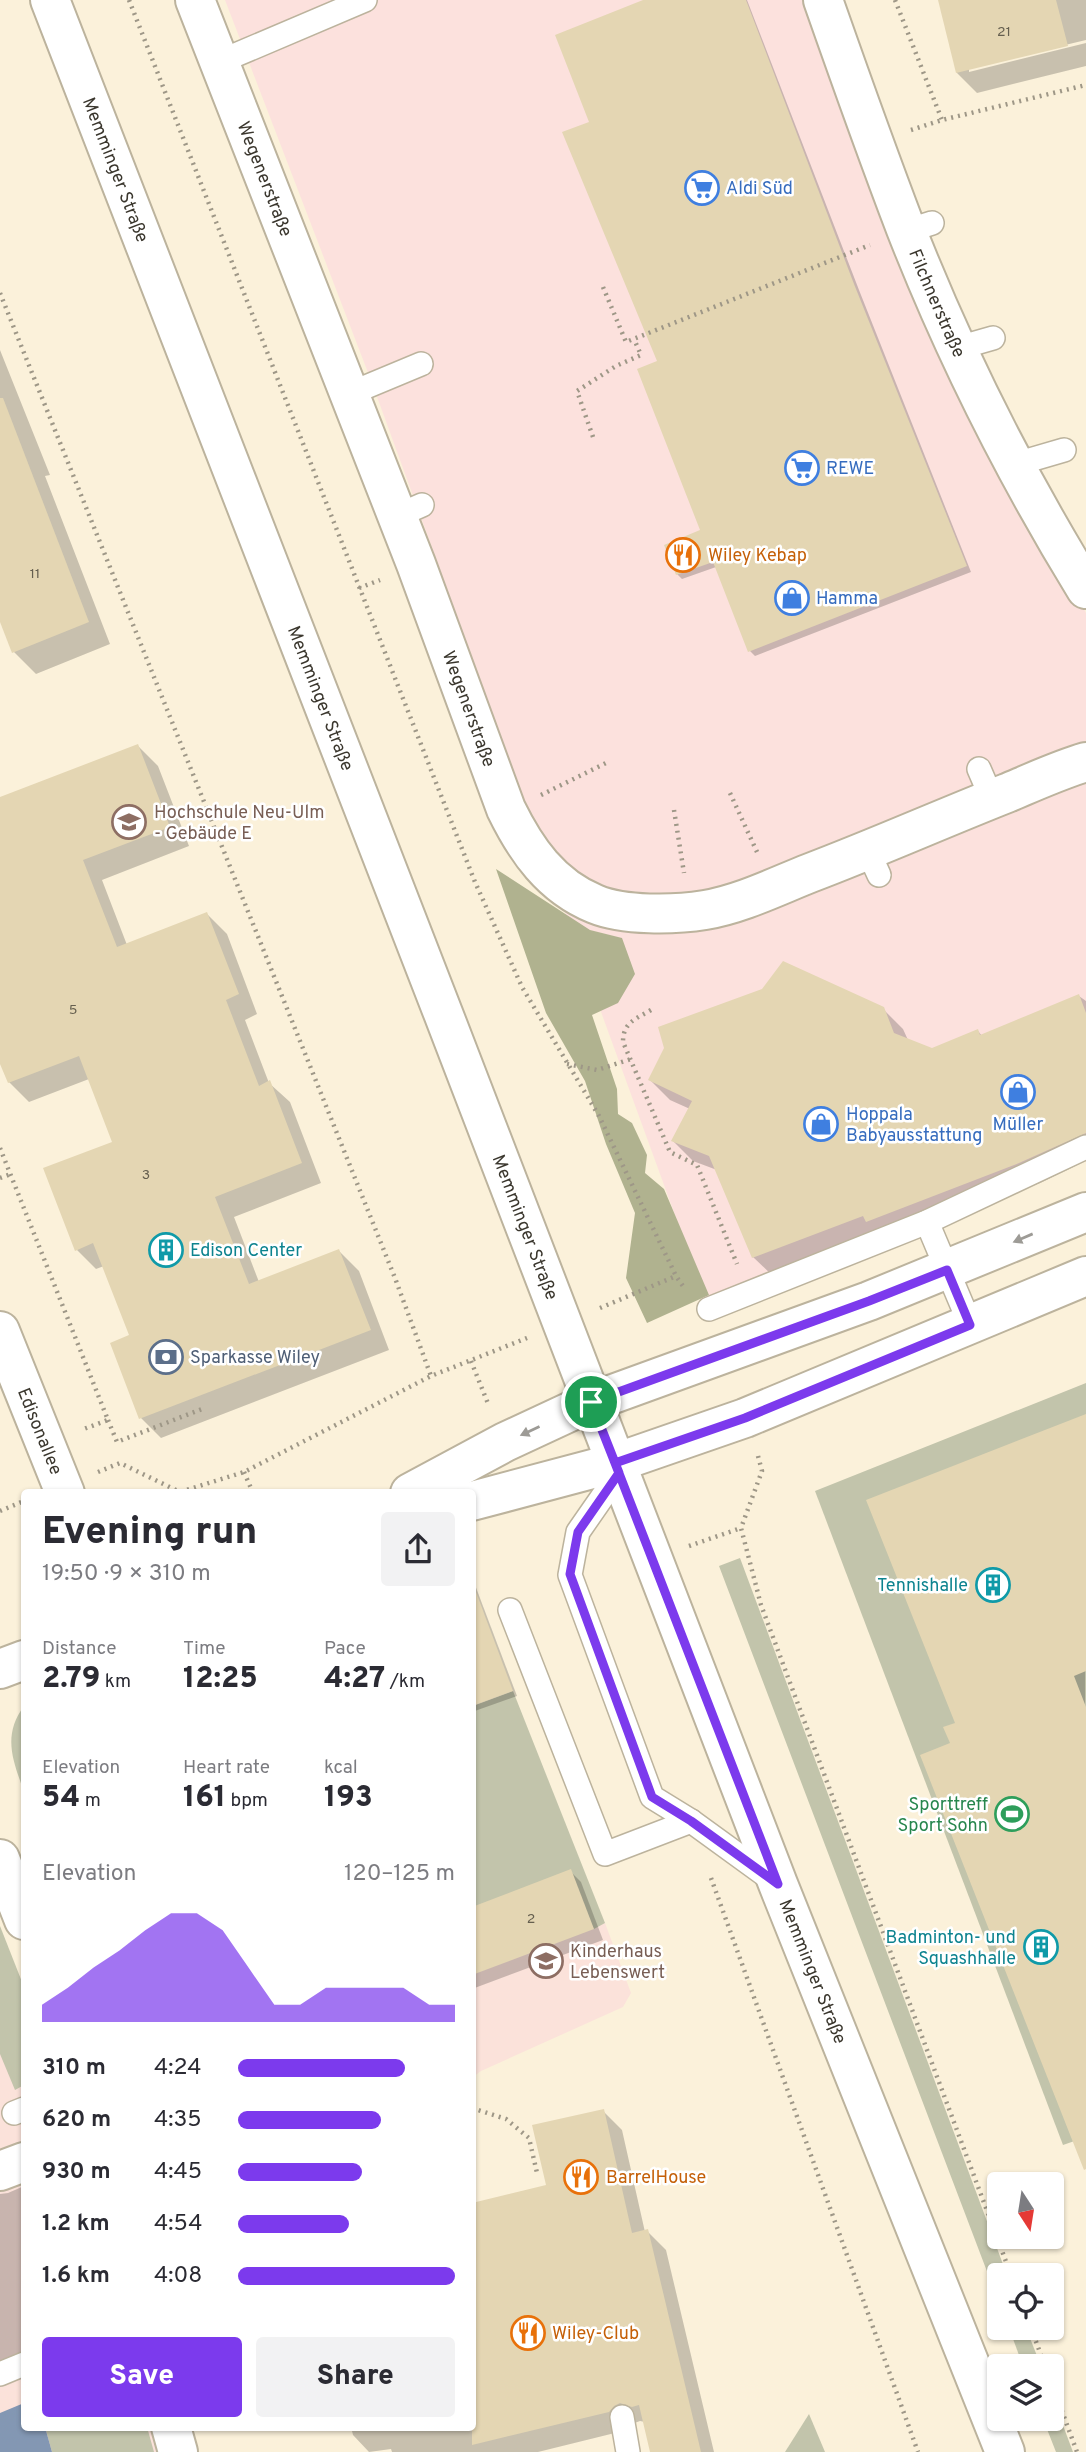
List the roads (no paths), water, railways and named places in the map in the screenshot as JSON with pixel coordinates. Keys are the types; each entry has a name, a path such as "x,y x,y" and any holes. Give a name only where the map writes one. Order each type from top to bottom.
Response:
{"street":[{"name":"Memminger Straße","path":"50,0 778,1884 1005,2452"},
{"name":"Wegenerstraße","path":"195,0 349,394 409,510 506,809 538,863 559,883 595,904 631,912 706,910 874,863 985,784 1086,762"},
{"name":"Filchnerstraße","path":"823,0 874,143 920,227 976,343 973,383 1052,534 1084,583"},
{"path":"418,1489 591,1402 869,1301 1086,1212"},
{"path":"476,1500 617,1468 745,1418 1086,1276"},
{"name":"Edisonallee","path":"0,1331 78,1484"},
{"path":"0,1670 21,1661"},
{"path":"0,1859 21,1912"},
{"path":"0,2171 21,2163"},
{"path":"172,2431 178,2452"}],"lane":[{"path":"219,62 365,0"},
{"path":"349,394 421,364"},
{"path":"1016,464 1064,450"},
{"path":"709,1309 927,1222 1086,1147"},
{"path":"927,1222 970,1325"},
{"path":"617,1468 578,1532 570,1574 652,1797 691,1821 778,1884"},
{"path":"510,1610 605,1854 691,1821"},
{"path":"0,2374 21,2365"},
{"path":"621,2417 628,2452"}],"water":[{"path":"21,2404 21,2431 46,2431 52,2452 0,2452 0,2413"}],"place":[{"name":"Aldi Süd","path":"702,188"},
{"name":"REWE","path":"802,468"},
{"name":"Wiley Kebap","path":"683,555"},
{"name":"Hamma","path":"792,598"},
{"name":"Hochschule Neu-Ulm - Gebäude E","path":"129,822"},
{"name":"Müller","path":"1018,1092"},
{"name":"Hoppala Babyausstattung","path":"821,1124"},
{"name":"Edison Center","path":"166,1250"},
{"name":"Sparkasse Wiley","path":"166,1357"},
{"name":"Tennishalle","path":"993,1585"},
{"name":"Sporttreff Sport Sohn","path":"1012,1814"},
{"name":"Badminton- und Squashhalle","path":"1041,1947"},
{"name":"Kinderhaus Lebenswert","path":"546,1961"},
{"name":"BarrelHouse","path":"581,2177"},
{"name":"Wiley-Club","path":"528,2333"}]}
